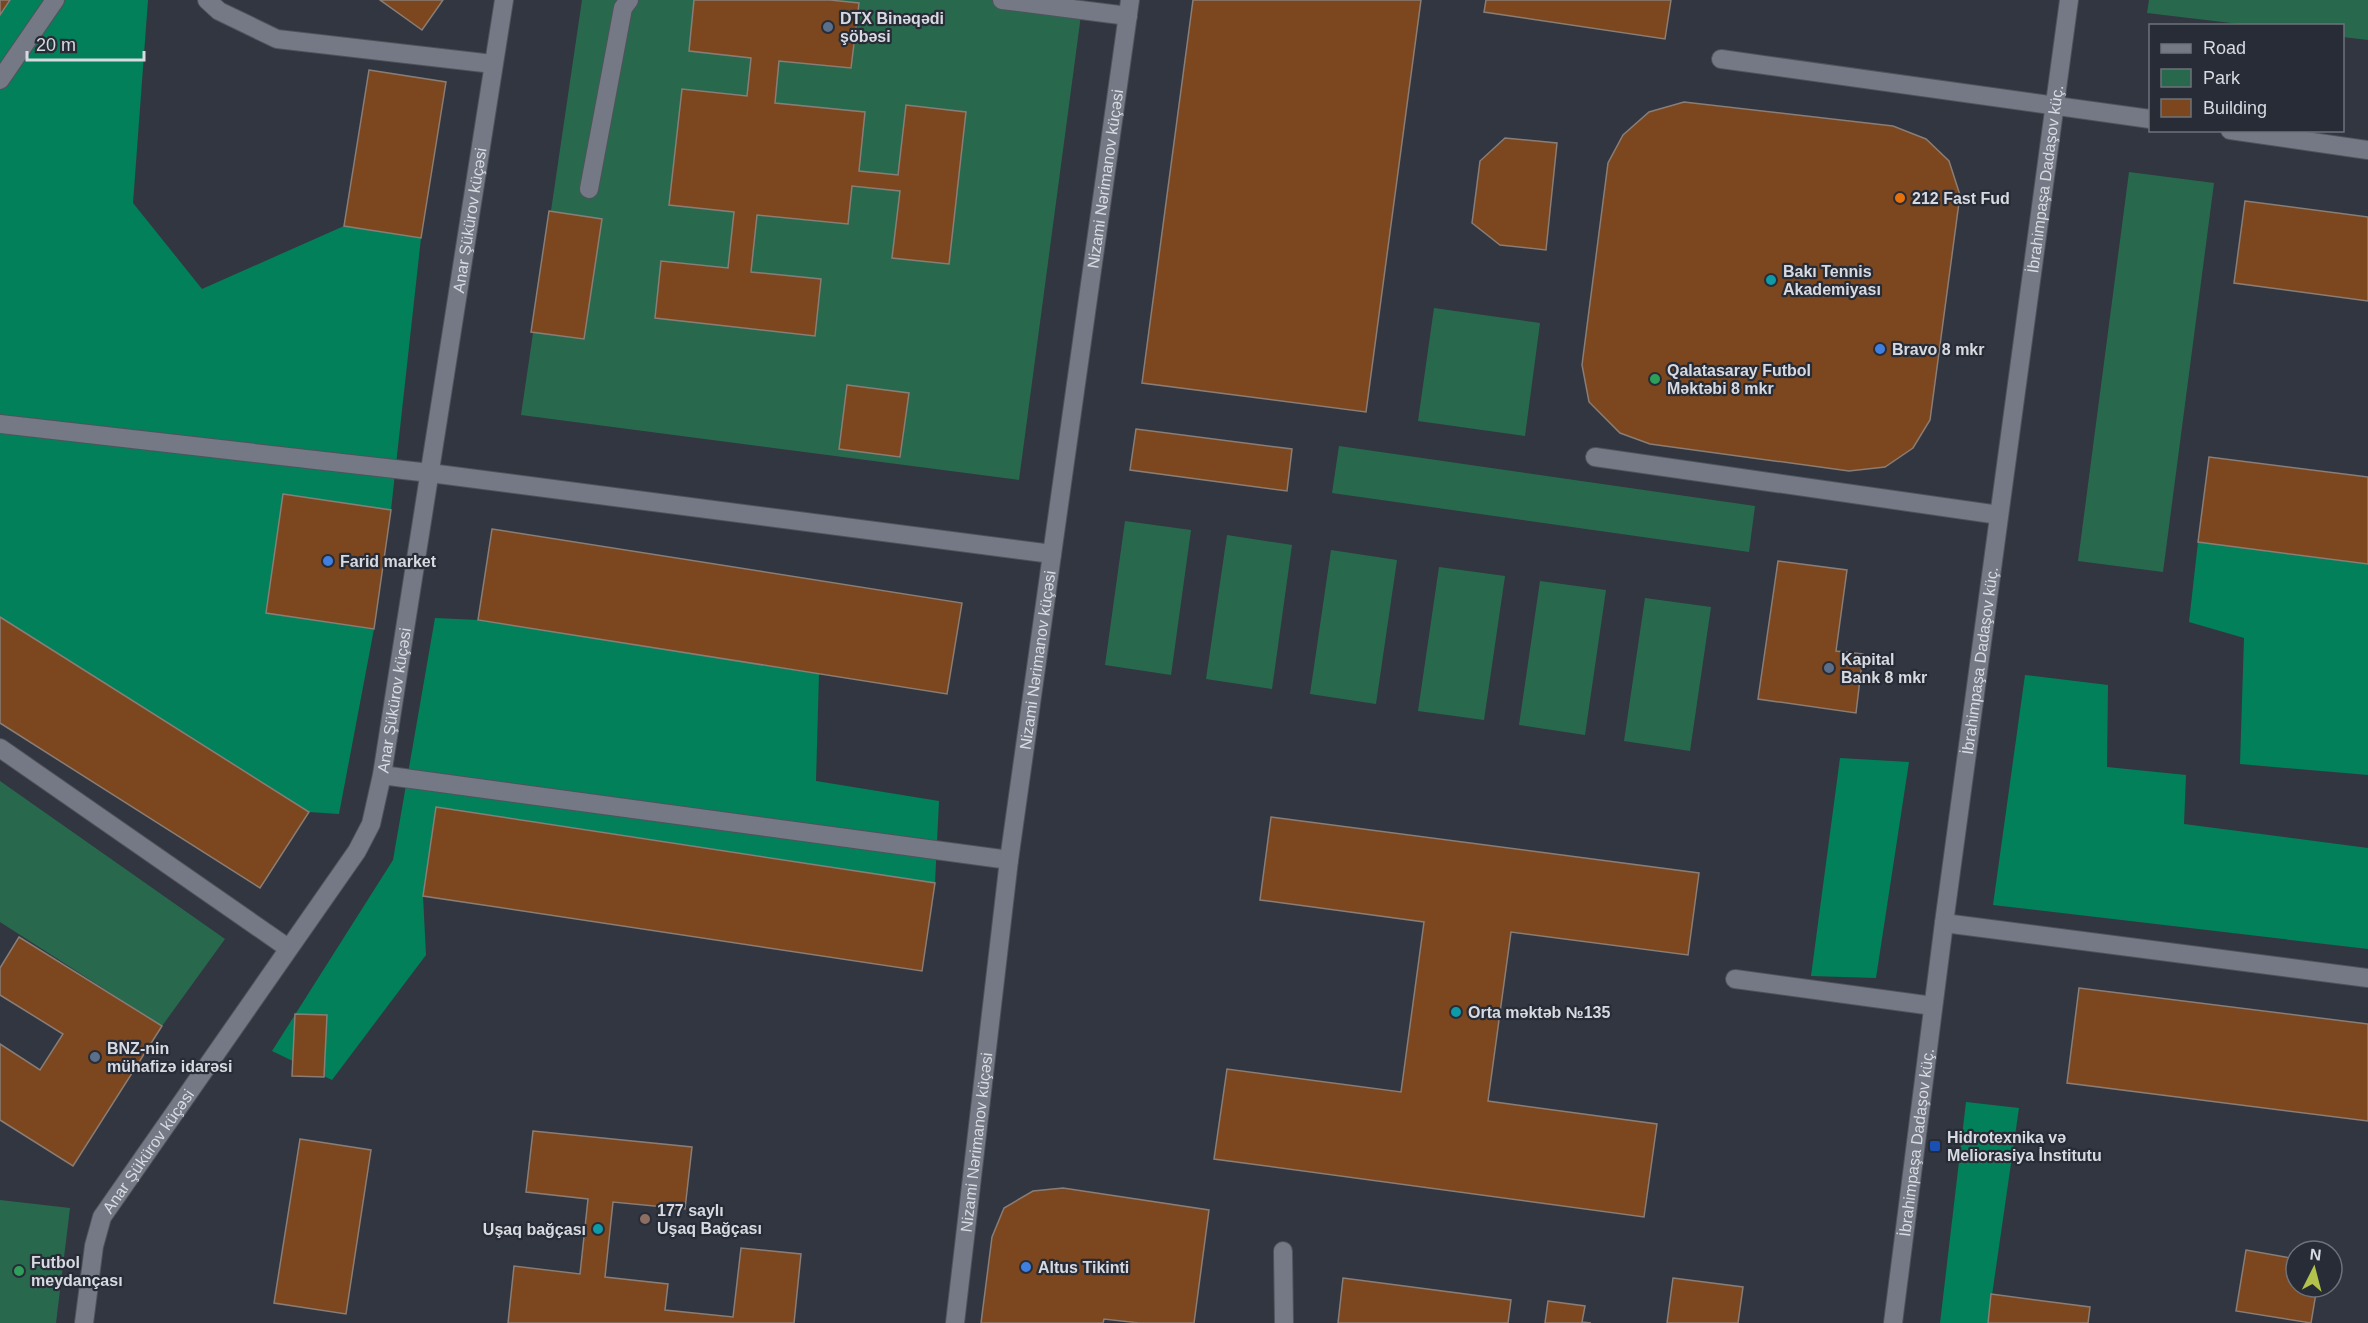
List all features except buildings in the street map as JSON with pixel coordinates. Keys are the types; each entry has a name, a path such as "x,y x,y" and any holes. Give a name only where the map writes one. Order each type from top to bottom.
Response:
{"street":[{"path":"0,80 55,0"},
{"path":"207,0 219,11 277,39 493,64"},
{"name":"Anar Şükürov küçəsi","path":"84,1323 94,1246 102,1217 357,851 371,824 382,775 504,0"},
{"path":"589,189 623,8 629,0"},
{"path":"1002,0 1129,8"},
{"name":"İbrahimpaşa Dadaşov küç.","path":"1893,1323 1944,923 2069,0"},
{"name":"Nizami Nərimanov küçəsi","path":"955,1323 1009,860 1129,8"},
{"path":"1721,59 2149,119"},
{"path":"2244,132 2368,150"},
{"path":"0,424 430,473 1052,554"},
{"path":"1594,457 1999,515"},
{"path":"0,748 288,948"},
{"path":"382,775 1009,860"},
{"path":"1944,923 2368,978"},
{"path":"1734,979 1933,1006"},
{"path":"1283,1251 1284,1323"}],"green space":[{"path":"10,0 148,0 133,203 202,289 344,226 421,238 391,510 283,494 266,613 374,629 339,814 309,812 0,617 0,15"},
{"path":"582,0 1083,0 1019,480 521,415"},
{"path":"2149,0 2368,0 2368,40 2344,37 2344,24 2240,24 2147,13"},
{"path":"2129,172 2214,183 2163,572 2078,561"},
{"path":"1434,308 1540,323 1525,436 1418,421"},
{"path":"1339,446 1755,506 1749,552 1332,493"},
{"path":"1125,521 1191,530 1171,675 1105,665"},
{"path":"1227,535 1292,545 1272,689 1206,679"},
{"path":"2198,542 2368,564 2368,775 2240,764 2244,638 2189,622"},
{"path":"1331,550 1397,560 1376,704 1310,694"},
{"path":"1439,567 1505,576 1484,720 1418,711"},
{"path":"1540,581 1606,590 1585,735 1519,725"},
{"path":"1645,598 1711,607 1690,751 1624,741"},
{"path":"435,618 478,620 819,674 816,781 939,801 935,883 436,807 423,896 426,955 332,1080 272,1051 393,860"},
{"path":"2025,675 2108,685 2107,767 2186,775 2184,824 2368,848 2368,949 1993,905"},
{"path":"1840,758 1909,762 1876,978 1811,976"},
{"path":"0,781 225,939 162,1026 0,922"},
{"path":"1966,1102 2019,1108 1988,1323 1940,1323"},
{"path":"0,1200 70,1208 56,1323 0,1323"}],"place":[{"name":"DTX Binəqədi şöbəsi","path":"828,27"},
{"name":"212 Fast Fud","path":"1900,198"},
{"name":"Bakı Tennis Akademiyası","path":"1771,280"},
{"name":"Bravo 8 mkr","path":"1880,349"},
{"name":"Qalatasaray Futbol Məktəbi 8 mkr","path":"1655,379"},
{"name":"Farid market","path":"328,561"},
{"name":"Kapital Bank 8 mkr","path":"1829,668"},
{"name":"Orta məktəb №135","path":"1456,1012"},
{"name":"BNZ-nin mühafizə idarəsi","path":"95,1057"},
{"name":"Hidrotexnika və Meliorasiya İnstitutu","path":"1935,1146"},
{"name":"177 saylı Uşaq Bağçası","path":"645,1219"},
{"name":"Uşaq bağçası","path":"598,1229"},
{"name":"Altus Tikinti","path":"1026,1267"},
{"name":"Futbol meydançası","path":"19,1271"}]}
